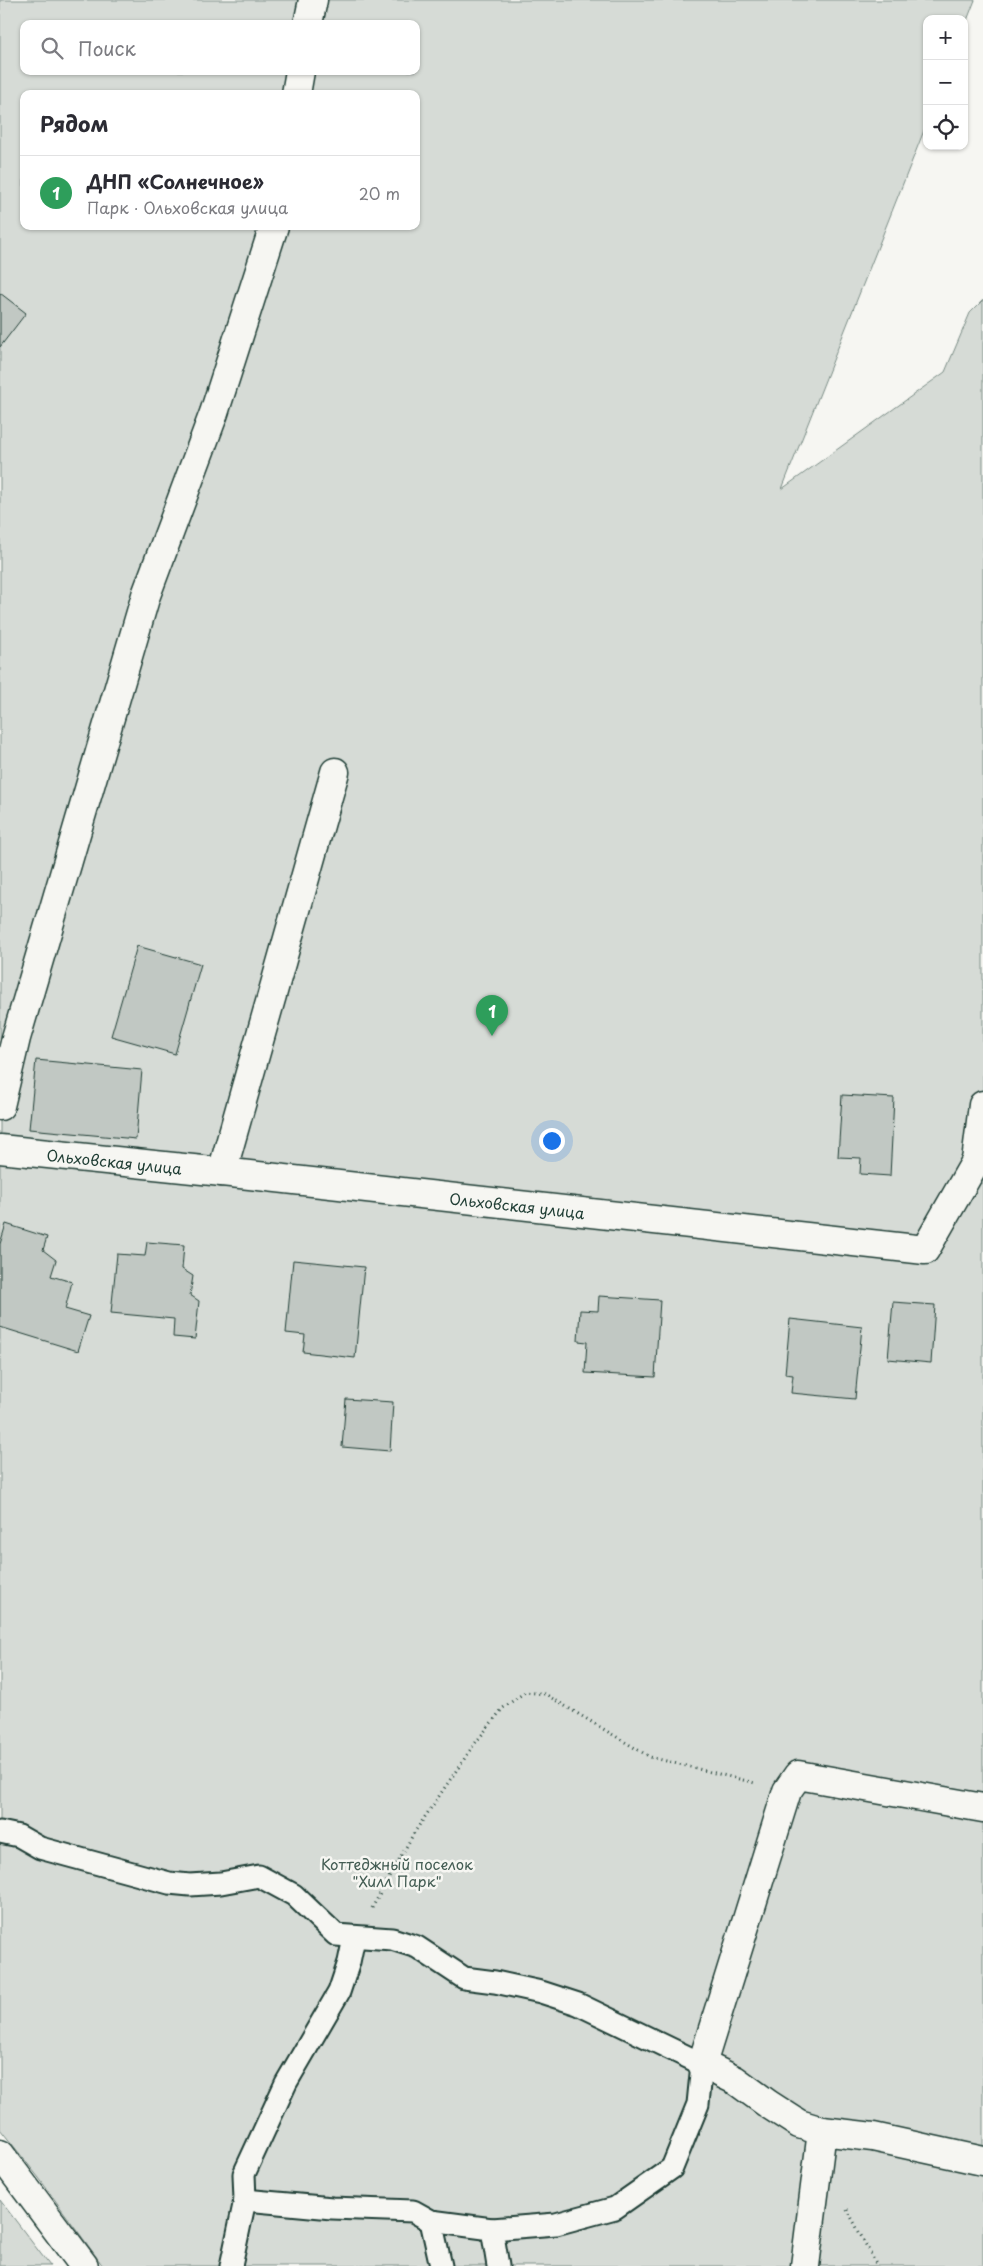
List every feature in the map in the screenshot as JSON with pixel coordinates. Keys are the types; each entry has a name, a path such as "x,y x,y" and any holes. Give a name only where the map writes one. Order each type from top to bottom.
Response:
{"street":[{"path":"309,20 313,0"},
{"path":"297,90 299,75"},
{"path":"0,1106 22,1019 146,595 214,413 273,230"},
{"path":"222,1172 335,772"},
{"path":"980,1162 983,1105"},
{"name":"Ольховская улица","path":"0,1149 925,1250 980,1162"},
{"path":"983,1808 798,1775 787,1791 702,2064 735,2080 799,2124 822,2131 873,2137 983,2160"},
{"path":"805,2266 822,2131"},
{"path":"0,2154 84,2266"}],"lane":[{"path":"0,1832 19,1836 40,1848 169,1883 190,1885 221,1884 259,1876 294,1895 336,1935 392,1940 417,1946 464,1978 532,1990 578,2004 702,2064 698,2104 672,2168 615,2208 556,2224 492,2229 432,2221 413,2211 332,2208 245,2200"},
{"path":"231,2266 245,2200 244,2174 286,2083 339,1992 354,1938"},
{"path":"432,2221 441,2266"},
{"path":"492,2229 498,2266"}],"path":[{"path":"354,1938 414,1833 473,1746 503,1708 525,1692 545,1694 650,1757 787,1791"},
{"path":"867,2250 877,2266"}],"green space":[{"name":"Коттеджный поселок \"Хилл Парк\"","path":"0,0 975,0 968,18 968,15 923,15 923,133 782,489 945,372 970,313 983,300 983,2266 103,2266 39,2178 0,2129"},
{"path":"0,2200 50,2266 0,2266"}],"building":[{"path":"0,293 26,313 0,347"},
{"path":"137,946 201,964 175,1054 111,1036"},
{"path":"36,1060 142,1070 136,1139 29,1129"},
{"path":"842,1095 894,1098 890,1176 860,1174 861,1158 838,1157"},
{"path":"6,1224 47,1237 43,1250 56,1260 51,1276 72,1282 65,1309 89,1316 78,1351 0,1327 0,1244"},
{"path":"147,1242 184,1245 182,1269 193,1276 190,1295 199,1301 195,1339 173,1337 174,1319 111,1313 117,1254 145,1256"},
{"path":"293,1260 364,1267 355,1358 303,1352 305,1335 286,1333"},
{"path":"599,1296 660,1300 655,1377 585,1373 587,1342 578,1341 580,1310 598,1311"},
{"path":"893,1302 935,1305 931,1363 888,1359"},
{"path":"790,1319 862,1327 855,1399 791,1393 793,1375 785,1374"},
{"path":"346,1399 393,1402 390,1451 342,1447"}],"place":[{"name":"ДНП «Солнечное»","path":"492,1036"}]}
